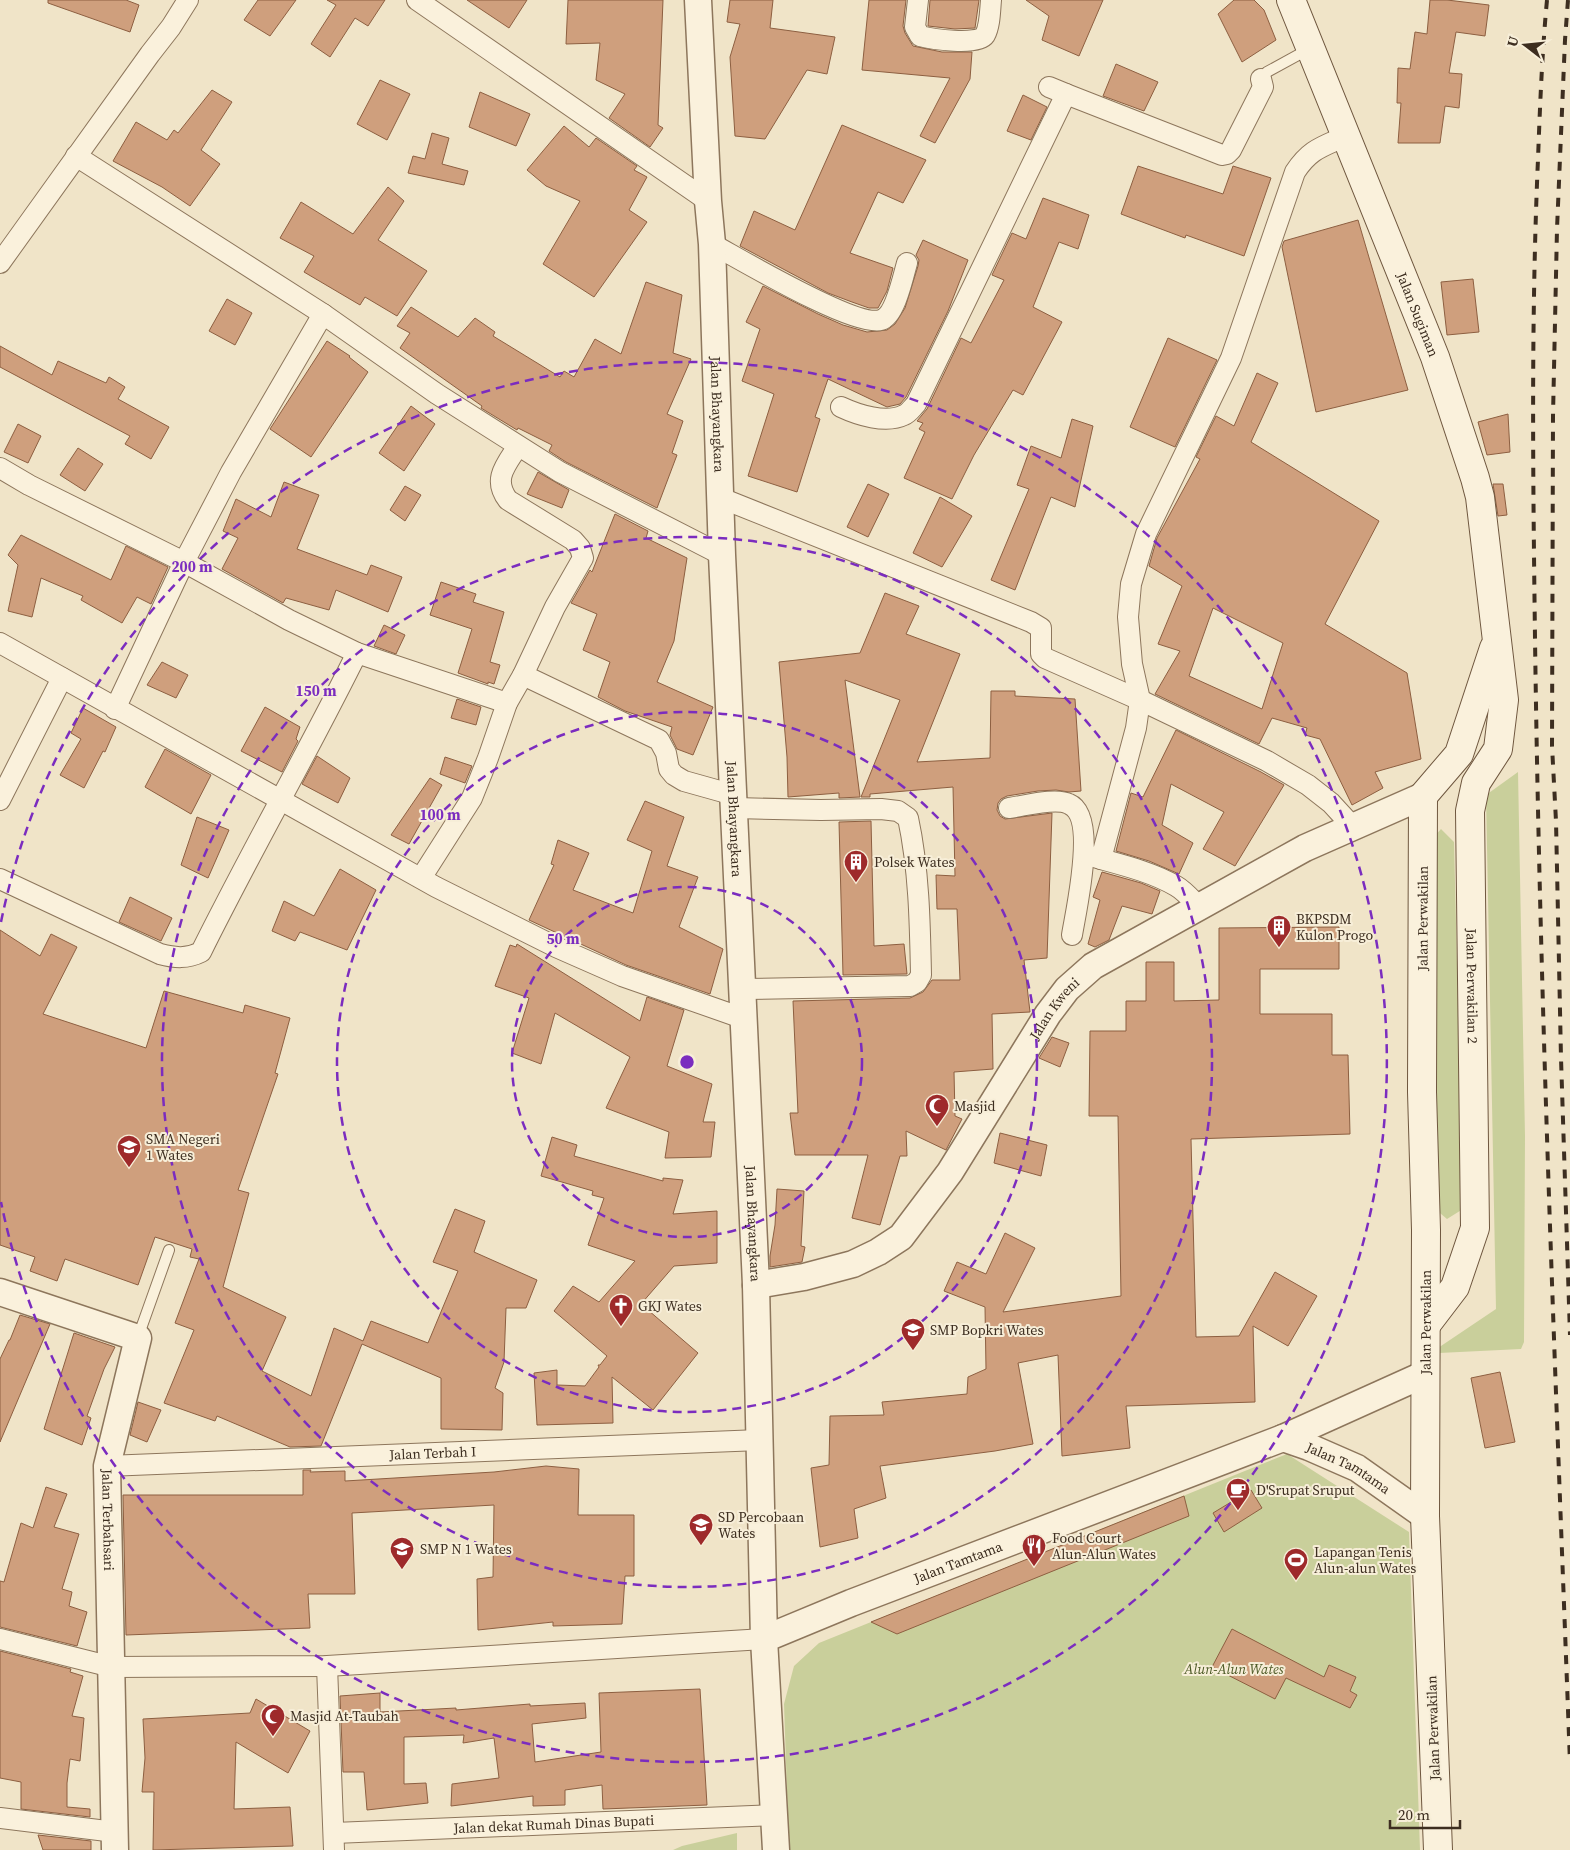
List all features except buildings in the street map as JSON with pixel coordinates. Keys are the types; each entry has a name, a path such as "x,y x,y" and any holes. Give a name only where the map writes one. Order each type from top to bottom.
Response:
{"main road":[{"name":"Jalan Sugiman","path":"1291,0 1435,357 1475,478 1480,497 1496,640"},
{"path":"1423,796 1459,754 1496,640"},
{"name":"Jalan Perwakilan 2","path":"1426,1325 1455,1288 1476,1228 1470,811 1476,783 1498,749 1504,700 1496,640"},
{"name":"Jalan Perwakilan","path":"1423,796 1422,1092 1426,1325 1425,1516 1438,1850"}],"street":[{"path":"0,263 150,54 171,28 188,0"},
{"path":"417,0 708,200"},
{"name":"Jalan Bhayangkara","path":"698,0 712,244 722,555 744,989 756,1285 764,1639"},
{"path":"918,0 915,27 920,36 971,41 980,40 984,35 988,26 991,0"},
{"path":"841,407 853,413 878,418 896,418 907,414 916,404 1058,91 1222,155 1232,150 1263,88 1263,76"},
{"path":"1072,935 1081,885 1136,728 1140,700 1132,664 1128,616 1131,584 1146,534 1231,358 1295,172 1304,159 1314,150 1346,136"},
{"path":"76,156 323,314 437,394 560,472 722,555"},
{"path":"712,244 829,306 868,321 881,320 889,314 897,297 908,263"},
{"path":"116,709 184,562 231,472 323,314"},
{"path":"420,878 472,798 507,703 523,675 555,607 583,558 580,548 573,540 508,500 501,491 502,471 518,446"},
{"path":"0,468 29,485 184,562 289,620 358,653 507,703"},
{"path":"721,498 1031,622 1040,628 1041,654 1045,658 1140,700 1267,761 1308,785 1331,803 1353,826"},
{"path":"0,643 420,878 556,948 605,969 745,1019"},
{"path":"0,880 160,954 173,958 192,956 201,952 358,653"},
{"path":"523,675 659,740 674,775 734,802 821,810 881,809 898,811 908,818 914,844 920,921 921,975 917,982 910,986 744,989"},
{"path":"0,800 62,678"},
{"name":"Jalan Kweni","path":"756,1285 804,1277 853,1264 878,1252 901,1237 950,1172 1048,1014 1067,989 1093,966 1305,848 1423,796"},
{"path":"1009,808 1055,801 1067,802 1079,812 1084,842 1092,857 1152,875 1176,886 1199,907"},
{"path":"0,1292 138,1338"},
{"name":"Jalan Terbahsari","path":"115,1841 107,1466 138,1338"},
{"path":"1283,1438 1425,1374"},
{"name":"Jalan Tamtama","path":"764,1639 851,1603 1283,1438 1309,1446 1356,1468 1425,1516"},
{"name":"Jalan Terbah I","path":"107,1466 760,1440"},
{"path":"0,1639 112,1667 327,1666 764,1639 776,1850"},
{"path":"327,1666 334,1842"},
{"name":"Jalan dekat Rumah Dinas Bupati","path":"334,1842 775,1815"},
{"path":"0,1818 115,1841"}],"lane":[{"path":"1263,76 1309,48"},
{"path":"138,1338 169,1250"}],"green space":[{"path":"1518,772 1525,1136 1524,1342 1521,1349 1439,1353 1438,1348 1496,1309 1486,795"},
{"path":"1441,829 1454,842 1463,1209 1447,1219 1434,1208 1430,841"},
{"name":"Alun-Alun Wates","path":"1287,1454 1409,1532 1420,1850 789,1850 784,1704 794,1666 819,1643"},
{"path":"737,1833 737,1850 673,1850 682,1846"}],"railway":[{"path":"1547,0 1540,99 1534,279 1535,638 1545,1060 1570,1763"},
{"path":"1568,0 1557,229 1553,416 1552,746 1556,821 1570,1335"}],"place":[{"name":"Polsek Wates","path":"856,883"},
{"name":"BKPSDM Kulon Progo","path":"1279,948"},
{"name":"Masjid","path":"937,1127"},
{"name":"SMA Negeri 1 Wates","path":"129,1168"},
{"name":"GKJ Wates","path":"621,1327"},
{"name":"SMP Bopkri Wates","path":"913,1351"},
{"name":"D'Srupat Sruput","path":"1238,1511"},
{"name":"SD Percobaan Wates","path":"701,1546"},
{"name":"Food Court Alun-Alun Wates","path":"1034,1567"},
{"name":"SMP N 1 Wates","path":"402,1570"},
{"name":"Lapangan Tenis Alun-alun Wates","path":"1296,1581"},
{"name":"Masjid At-Taubah","path":"273,1737"}]}
